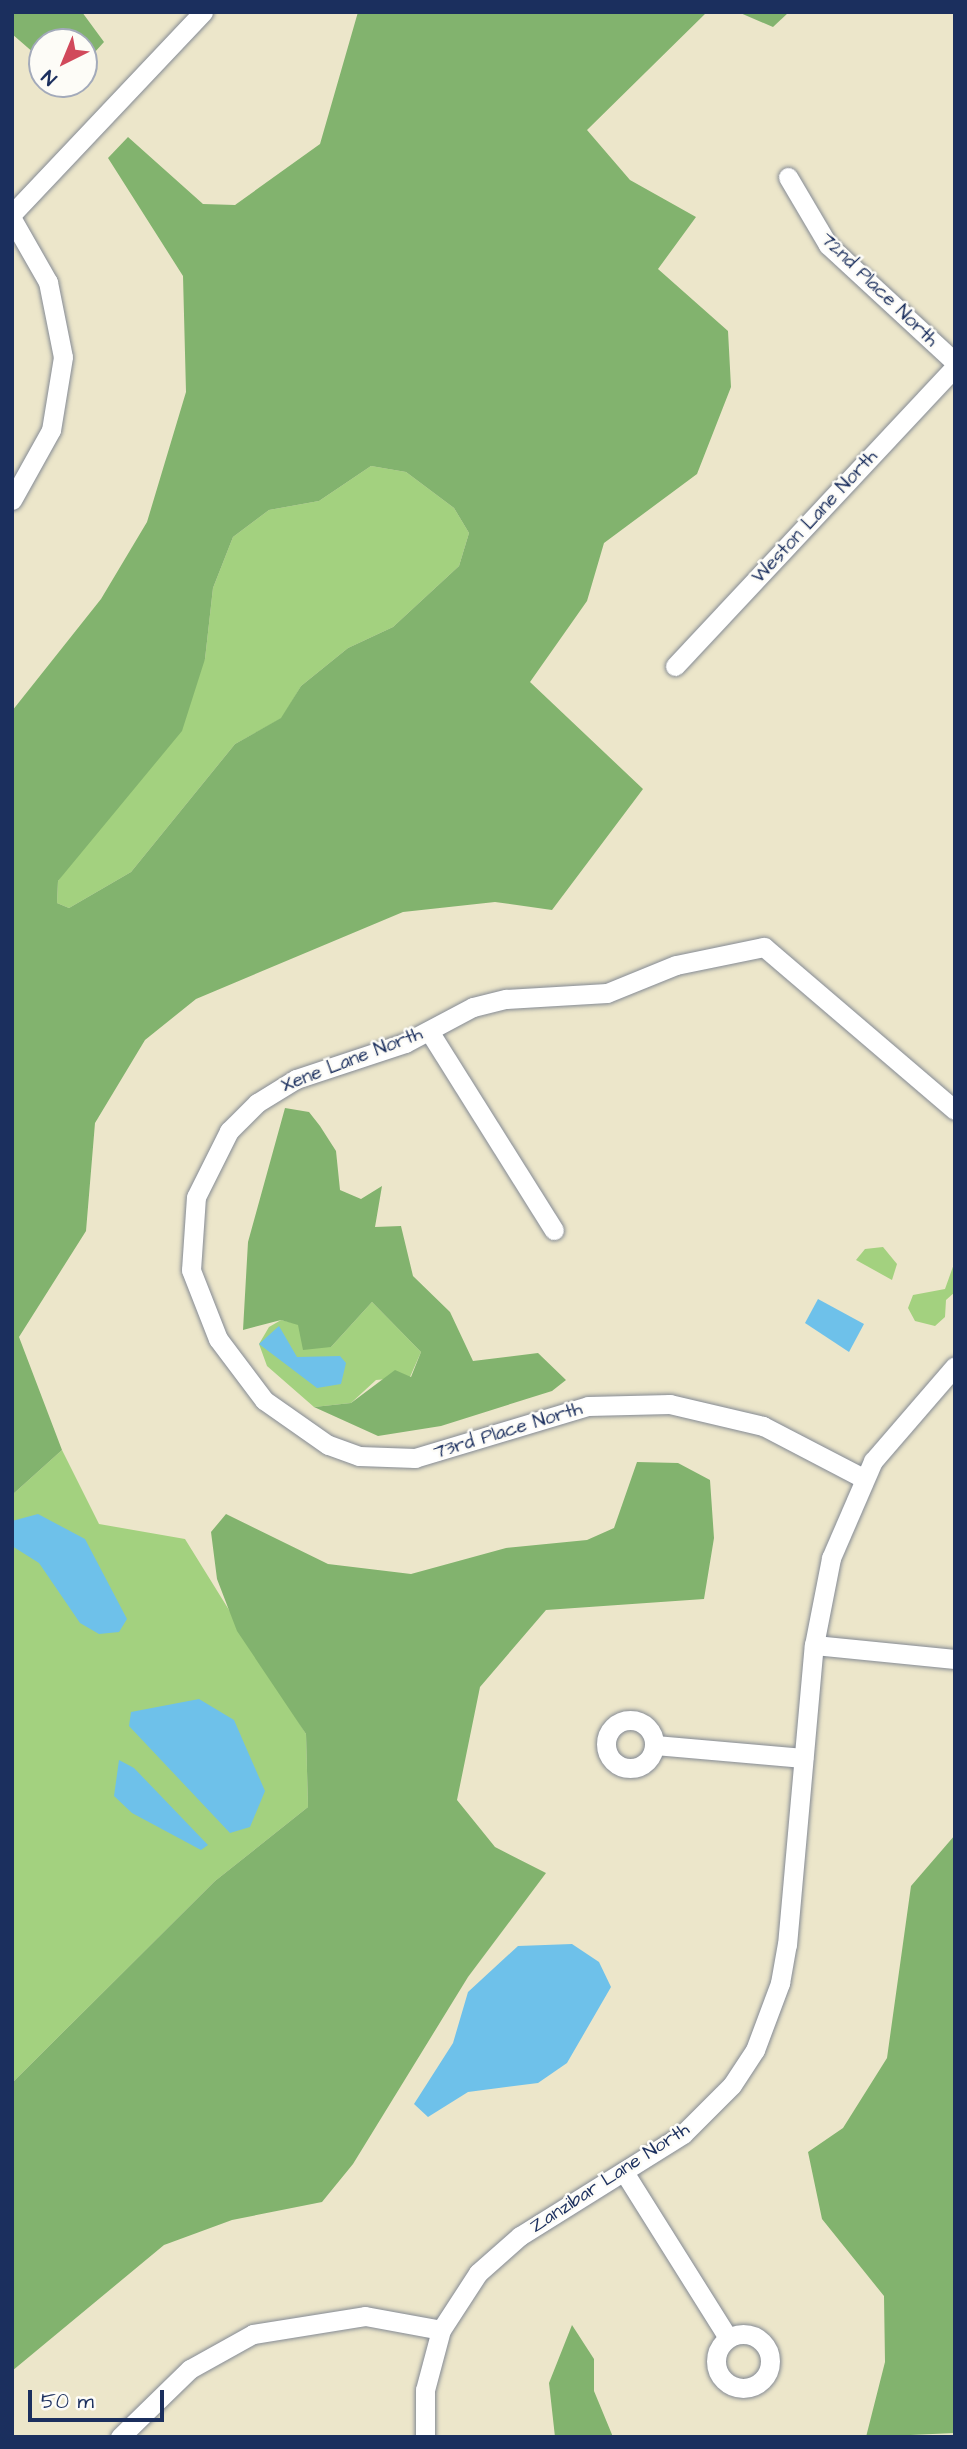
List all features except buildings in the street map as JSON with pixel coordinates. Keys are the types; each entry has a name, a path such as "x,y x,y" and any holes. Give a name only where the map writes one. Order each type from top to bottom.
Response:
{"street":[{"path":"12,500 51,430 63,357 48,282 12,217 203,12"},
{"name":"72nd Place North","path":"788,177 828,245 955,365"},
{"name":"Weston Lane North","path":"676,666 955,365"},
{"name":"Xene Lane North","path":"191,1270 195,1197 217,1148 242,1117 296,1079 429,1031 506,999 607,993 676,965 764,947 955,1110"},
{"path":"429,1031 554,1230"},
{"name":"73rd Place North","path":"191,1270 218,1339 264,1401 303,1433 359,1456 415,1458 568,1410 638,1403 729,1414 863,1478"},
{"name":"Zanzibar Lane North","path":"441,2330 498,2253 624,2172 710,2110 755,2050 769,2018 787,1945 814,1645 831,1558 863,1478 955,1366"},
{"path":"814,1645 955,1659"},
{"path":"655,1745 803,1758"},
{"path":"624,2172 728,2338"},
{"path":"120,2437 190,2369 253,2334 365,2316 441,2330 425,2390 425,2437"}],"green space":[{"path":"12,12 82,12 94,28 28,28 28,48 12,34"},
{"path":"358,12 707,12 587,130 630,180 696,217 658,269 728,331 731,387 697,474 604,543 587,601 530,682 643,789 552,910 495,902 403,912 196,999 145,1040 95,1123 86,1231 19,1337 62,1450 12,1495 12,711 101,599 147,522 186,392 183,276 108,158 128,137 203,204 235,205 320,144","holes":["371,466 406,472 454,508 469,533 459,566 393,627 348,648 301,686 281,718 235,744 131,872 69,908 57,903 58,881 182,731 205,659 213,588 233,537 269,510 319,501"]},
{"path":"738,12 789,12 773,27"},
{"path":"98,34 104,42 98,49"},
{"path":"371,466 406,472 454,508 469,533 459,566 393,627 348,648 301,686 282,718 235,744 131,872 69,908 57,903 58,881 205,659 213,588 233,537 269,510 319,501"},
{"path":"285,1108 309,1112 320,1126 336,1151 340,1190 361,1199 382,1186 375,1227 401,1226 413,1276 450,1312 473,1361 538,1353 566,1380 552,1391 441,1426 378,1436 314,1407 351,1403 395,1370 411,1377 421,1352 372,1302 331,1347 303,1350 298,1325 281,1320 243,1330 248,1242"},
{"path":"883,1247 897,1264 892,1280 856,1260 865,1249"},
{"path":"955,1261 955,1292 946,1300 945,1317 935,1326 915,1321 908,1308 913,1295 945,1289"},
{"path":"372,1302 421,1352 410,1377 376,1380 351,1403 314,1407 267,1366 259,1344 269,1327 281,1320 298,1324 331,1347"},
{"path":"62,1450 99,1524 185,1539 306,1734 308,1807 215,1881 12,2083 12,1495"},
{"path":"637,1462 678,1463 710,1480 714,1538 704,1599 546,1610 480,1687 457,1800 495,1847 546,1873 468,1977 353,2164 322,2202 232,2220 164,2245 12,2371 12,2083 215,1881 308,1807 306,1734 237,1631 217,1579 211,1532 226,1514 328,1564 411,1574 506,1548 587,1540 614,1528"},
{"path":"955,1835 955,2433 866,2437 885,2362 884,2296 822,2219 808,2152 843,2128 887,2058 911,1886"},
{"path":"572,2325 594,2359 594,2391 613,2437 555,2437 549,2383"}],"water":[{"path":"818,1299 864,1324 849,1352 805,1323"},
{"path":"279,1326 297,1357 340,1356 346,1363 341,1384 317,1388 259,1344"},
{"path":"38,1514 85,1539 127,1619 119,1632 99,1634 80,1623 39,1563 12,1546 12,1521"},
{"path":"199,1699 234,1720 265,1791 250,1827 230,1833 129,1726 131,1712"},
{"path":"119,1760 134,1768 208,1845 201,1850 132,1813 114,1796"},
{"path":"572,1944 599,1962 611,1987 567,2063 538,2083 468,2092 428,2117 414,2104 453,2043 468,1992 518,1946"}]}
